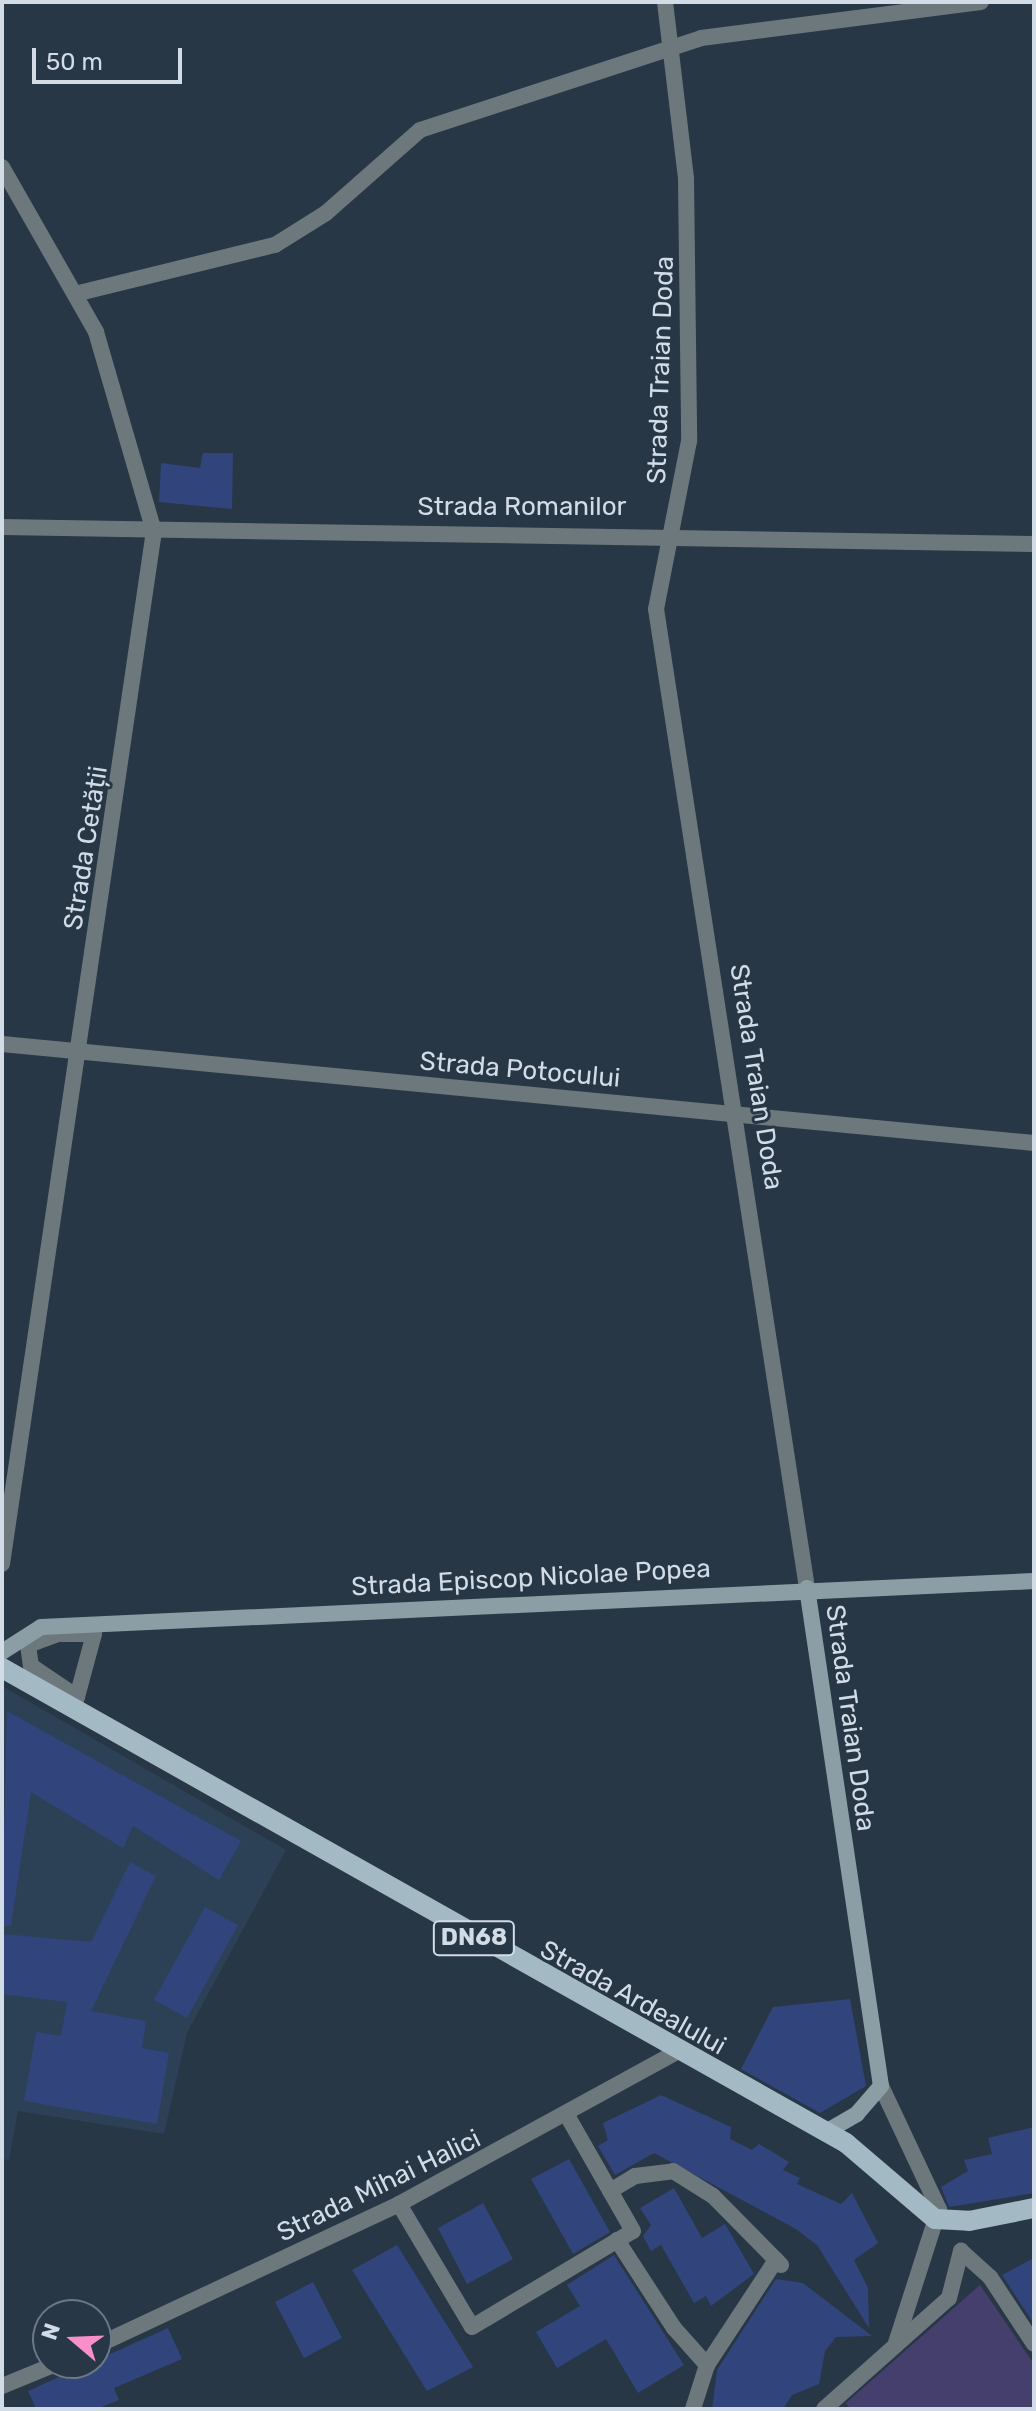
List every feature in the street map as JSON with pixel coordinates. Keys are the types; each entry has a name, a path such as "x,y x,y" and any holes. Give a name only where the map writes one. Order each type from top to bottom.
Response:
{"main road":[{"name":"Strada Episcop Nicolae Popea","path":"2,1652 30,1629 95,1629 807,1588 1034,1581"},
{"name":"Strada Traian Doda","path":"807,1588 881,2086"},
{"name":"Strada Ardealului","path":"2,1668 75,1703 675,2053 826,2132 889,2173 935,2219"},
{"path":"826,2132 857,2114 881,2086"},
{"path":"935,2219 969,2221 1034,2208"}],"street":[{"name":"Strada Traian Doda","path":"665,2 689,258 689,441 656,609 738,1111 807,1588"},
{"path":"79,293 275,245 326,213 420,130 670,52 701,38 981,2"},
{"name":"Strada Cetății","path":"2,167 79,293 154,531 2,1564"},
{"name":"Strada Romanilor","path":"2,527 154,531 672,533 1034,544"},
{"name":"Strada Potocului","path":"2,1044 738,1111 1034,1143"},
{"path":"95,1629 75,1703 25,1655 39,1639 95,1629"},
{"name":"Strada Mihai Halici","path":"112,2339 399,2204 568,2117 675,2053"},
{"path":"881,2086 939,2209 895,2344"},
{"path":"399,2204 472,2327 633,2231 568,2117"},
{"path":"610,2191 653,2170 673,2171 713,2196 779,2262 707,2365 693,2409"},
{"path":"617,2240 674,2328 707,2365"},
{"path":"824,2409 949,2298 961,2251 990,2277 1034,2344"},
{"path":"2,2386 32,2374"}],"shaded area":[{"path":"2,1686 286,1850 187,2033 164,2134 18,2111 9,2160 2,2159"},
{"path":"980,2285 1034,2364 1034,2409 850,2409 846,2403"}],"building":[{"path":"203,453 233,453 232,509 159,502 161,463 200,468"},
{"path":"7,1711 241,1841 219,1880 133,1826 123,1848 31,1792 11,1926 2,1926"},
{"path":"130,1862 156,1876 91,2011 146,2021 142,2048 169,2053 157,2124 24,2101 36,2032 61,2036 67,2002 2,1994 2,1934 91,1942"},
{"path":"205,1907 238,1925 187,2018 154,2000"},
{"path":"850,1999 866,2086 820,2113 741,2069 773,2007"},
{"path":"661,2095 731,2127 730,2139 752,2150 759,2144 789,2162 783,2170 800,2178 797,2184 841,2204 852,2193 878,2243 854,2260 868,2288 869,2328 817,2245 796,2229 654,2153 615,2175 598,2146 608,2140 603,2123"},
{"path":"1034,2127 1034,2193 949,2207 941,2187 968,2171 964,2160 992,2154 988,2138"},
{"path":"569,2159 610,2232 573,2254 531,2179"},
{"path":"674,2188 702,2238 725,2224 754,2274 711,2306 706,2296 694,2303 661,2245 651,2251 643,2236 651,2225 640,2208"},
{"path":"483,2203 513,2259 467,2284 438,2228"},
{"path":"397,2245 473,2367 427,2391 352,2270"},
{"path":"614,2255 684,2365 638,2393 606,2339 557,2368 536,2332 580,2306 567,2285"},
{"path":"1034,2258 1034,2324 1002,2275"},
{"path":"776,2279 803,2283 872,2336 836,2337 825,2351 819,2384 792,2395 783,2409 712,2409 717,2370"},
{"path":"313,2282 342,2338 304,2358 275,2302"},
{"path":"168,2328 182,2359 114,2388 119,2400 96,2409 36,2409 28,2391 55,2379 112,2379 112,2353"}]}
